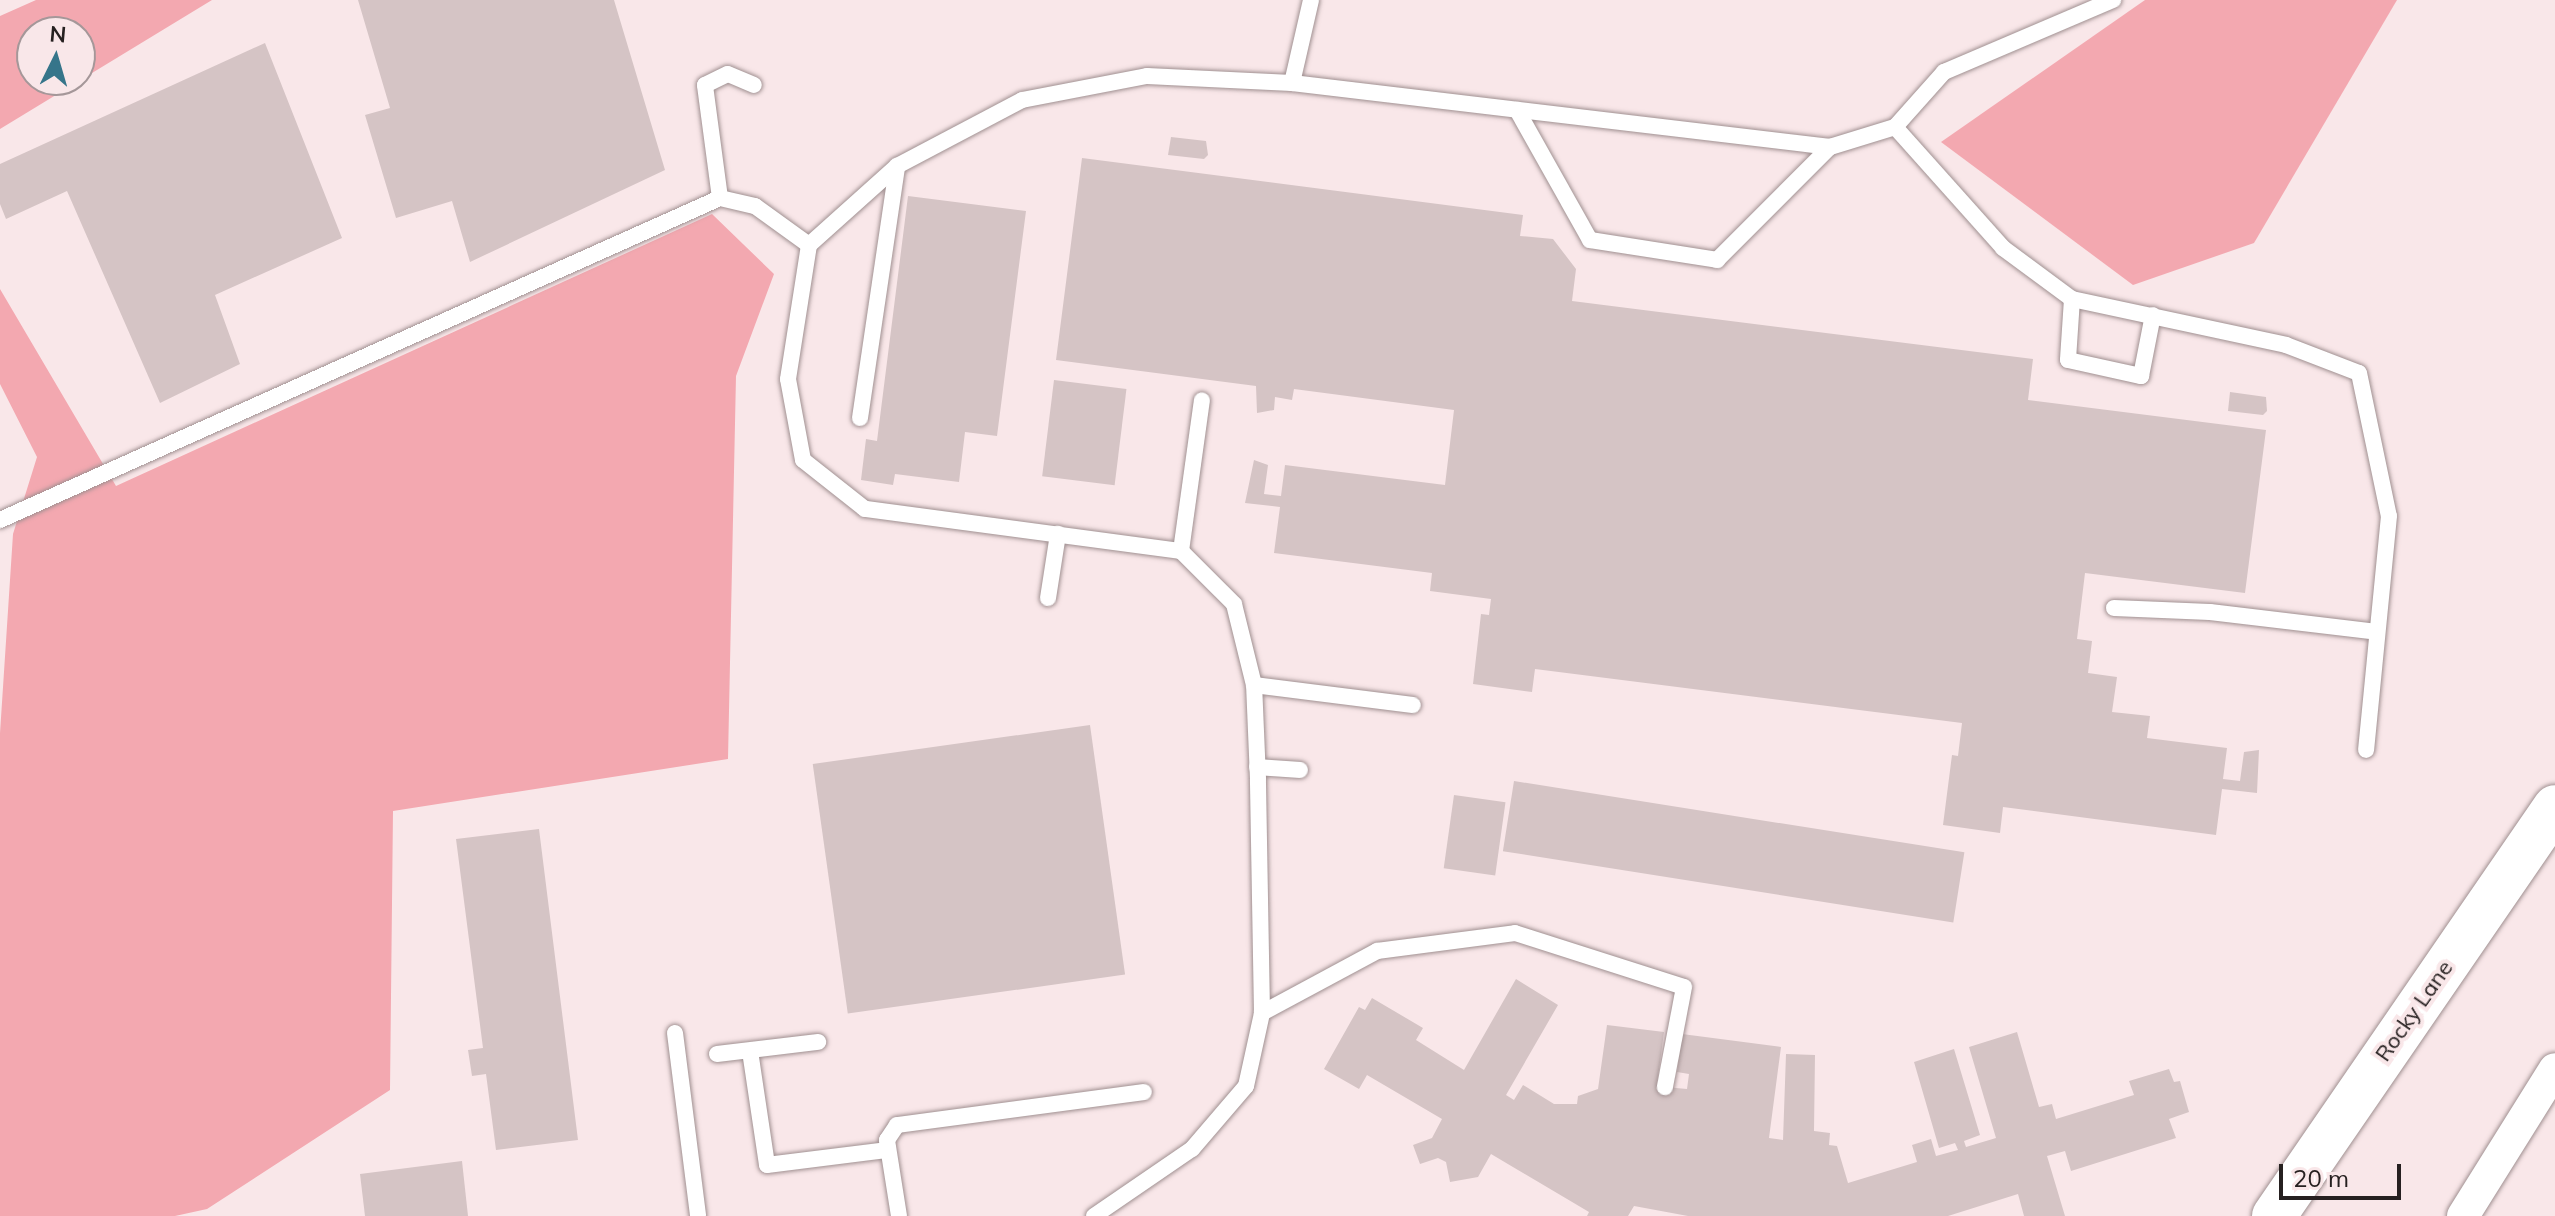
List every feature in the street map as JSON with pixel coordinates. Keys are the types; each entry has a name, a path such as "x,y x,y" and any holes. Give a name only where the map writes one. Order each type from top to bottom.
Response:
{"highway":[{"name":"Rocky Lane","path":"2274,1216 2555,807"}],"street":[{"path":"2463,1216 2555,1069"}],"lane":[{"path":"1292,83 1311,0"},
{"path":"1094,1216 1192,1149 1246,1086 1262,1013 1257,767 1254,685 1234,604 1181,551 865,509 803,460 788,379 809,245 897,166 1022,100 1147,76 1292,83 1830,147 1895,127 1944,72 2113,0"},
{"path":"720,198 705,85 728,74 754,85"},
{"path":"1517,110 1590,240 1717,260 1830,147"},
{"path":"1895,127 2003,248 2072,299 2286,345 2359,373 2389,516 2366,750"},
{"path":"860,418 897,166"},
{"path":"0,520 720,198 755,206 809,245"},
{"path":"2072,299 2068,360 2141,376 2153,315"},
{"path":"1181,551 1202,400"},
{"path":"1048,598 1058,534"},
{"path":"2114,608 2210,612 2377,632"},
{"path":"1254,685 1413,705"},
{"path":"1257,767 1300,770"},
{"path":"1262,1013 1377,951 1515,933 1684,987 1665,1087"},
{"path":"675,1033 698,1216"},
{"path":"717,1054 818,1042"},
{"path":"750,1051 767,1165 888,1150"},
{"path":"899,1216 887,1140 897,1125 1144,1092"}],"shaded area":[{"path":"36,0 212,0 96,71 96,16 16,16 16,96 54,96 0,129 0,16"},
{"path":"2145,0 2397,0 2254,243 2133,285 1941,142"},
{"path":"712,214 774,274 736,376 728,759 393,811 390,1090 207,1209 175,1216 0,1216 0,733 13,534 37,457 0,384 0,289 116,486"}],"building":[{"path":"358,0 614,0 665,170 470,262 452,201 396,218 365,115 390,108"},
{"path":"265,43 342,238 215,295 240,364 160,403 67,191 6,219 0,204 0,164"},
{"path":"1171,137 1206,141 1208,155 1204,159 1168,155"},
{"path":"1082,158 1523,215 1520,236 1553,239 1576,269 1572,301 2033,359 2028,400 2266,430 2245,593 2085,573 2077,639 2092,641 2088,673 2117,677 2112,712 2150,716 2147,738 2227,748 2223,779 2240,781 2244,752 2259,750 2257,793 2222,789 2216,835 2003,807 2000,833 1943,825 1952,755 1958,756 1962,723 1535,669 1532,692 1473,684 1481,614 1489,615 1491,599 1430,591 1432,573 1274,553 1280,507 1245,503 1254,460 1268,465 1264,494 1281,496 1285,465 1445,485 1454,410 1294,389 1292,400 1275,397 1274,410 1257,413 1256,386 1056,360"},
{"path":"908,196 1026,211 997,436 965,432 959,482 895,474 893,485 861,480 866,439 877,441"},
{"path":"1054,380 1126,389 1115,485 1042,476"},
{"path":"2230,392 2266,397 2267,411 2263,415 2228,411"},
{"path":"1090,725 1125,975 848,1014 813,764"},
{"path":"1514,781 1964,852 1953,922 1503,851"},
{"path":"1454,795 1505,802 1495,876 1444,868"},
{"path":"539,829 578,1140 496,1150 486,1074 472,1076 468,1050 483,1048 456,839"},
{"path":"1516,979 1558,1005 1506,1095 1514,1100 1523,1085 1554,1104 1577,1104 1578,1096 1598,1089 1607,1025 1664,1032 1657,1085 1665,1087 1687,1089 1689,1074 1677,1072 1682,1034 1781,1047 1769,1138 1783,1140 1786,1054 1815,1055 1814,1131 1830,1133 1829,1145 1837,1146 1848,1183 1917,1162 1912,1145 1931,1139 1936,1156 1958,1150 1955,1143 1939,1148 1914,1062 1954,1049 1980,1135 1964,1141 1966,1147 1996,1138 1969,1047 2017,1032 2039,1107 2052,1104 2056,1119 2134,1095 2129,1081 2169,1069 2174,1082 2180,1081 2189,1112 2169,1119 2176,1138 2071,1171 2065,1151 2047,1156 2065,1216 2024,1216 2018,1194 1948,1216 1688,1216 1634,1206 1628,1216 1587,1216 1589,1212 1491,1154 1478,1177 1450,1182 1446,1162 1438,1158 1420,1164 1413,1145 1432,1138 1442,1119 1367,1075 1359,1089 1324,1069 1359,1007 1365,1010 1372,998 1423,1028 1416,1040 1464,1070"},
{"path":"462,1161 468,1216 365,1216 360,1174"}]}
